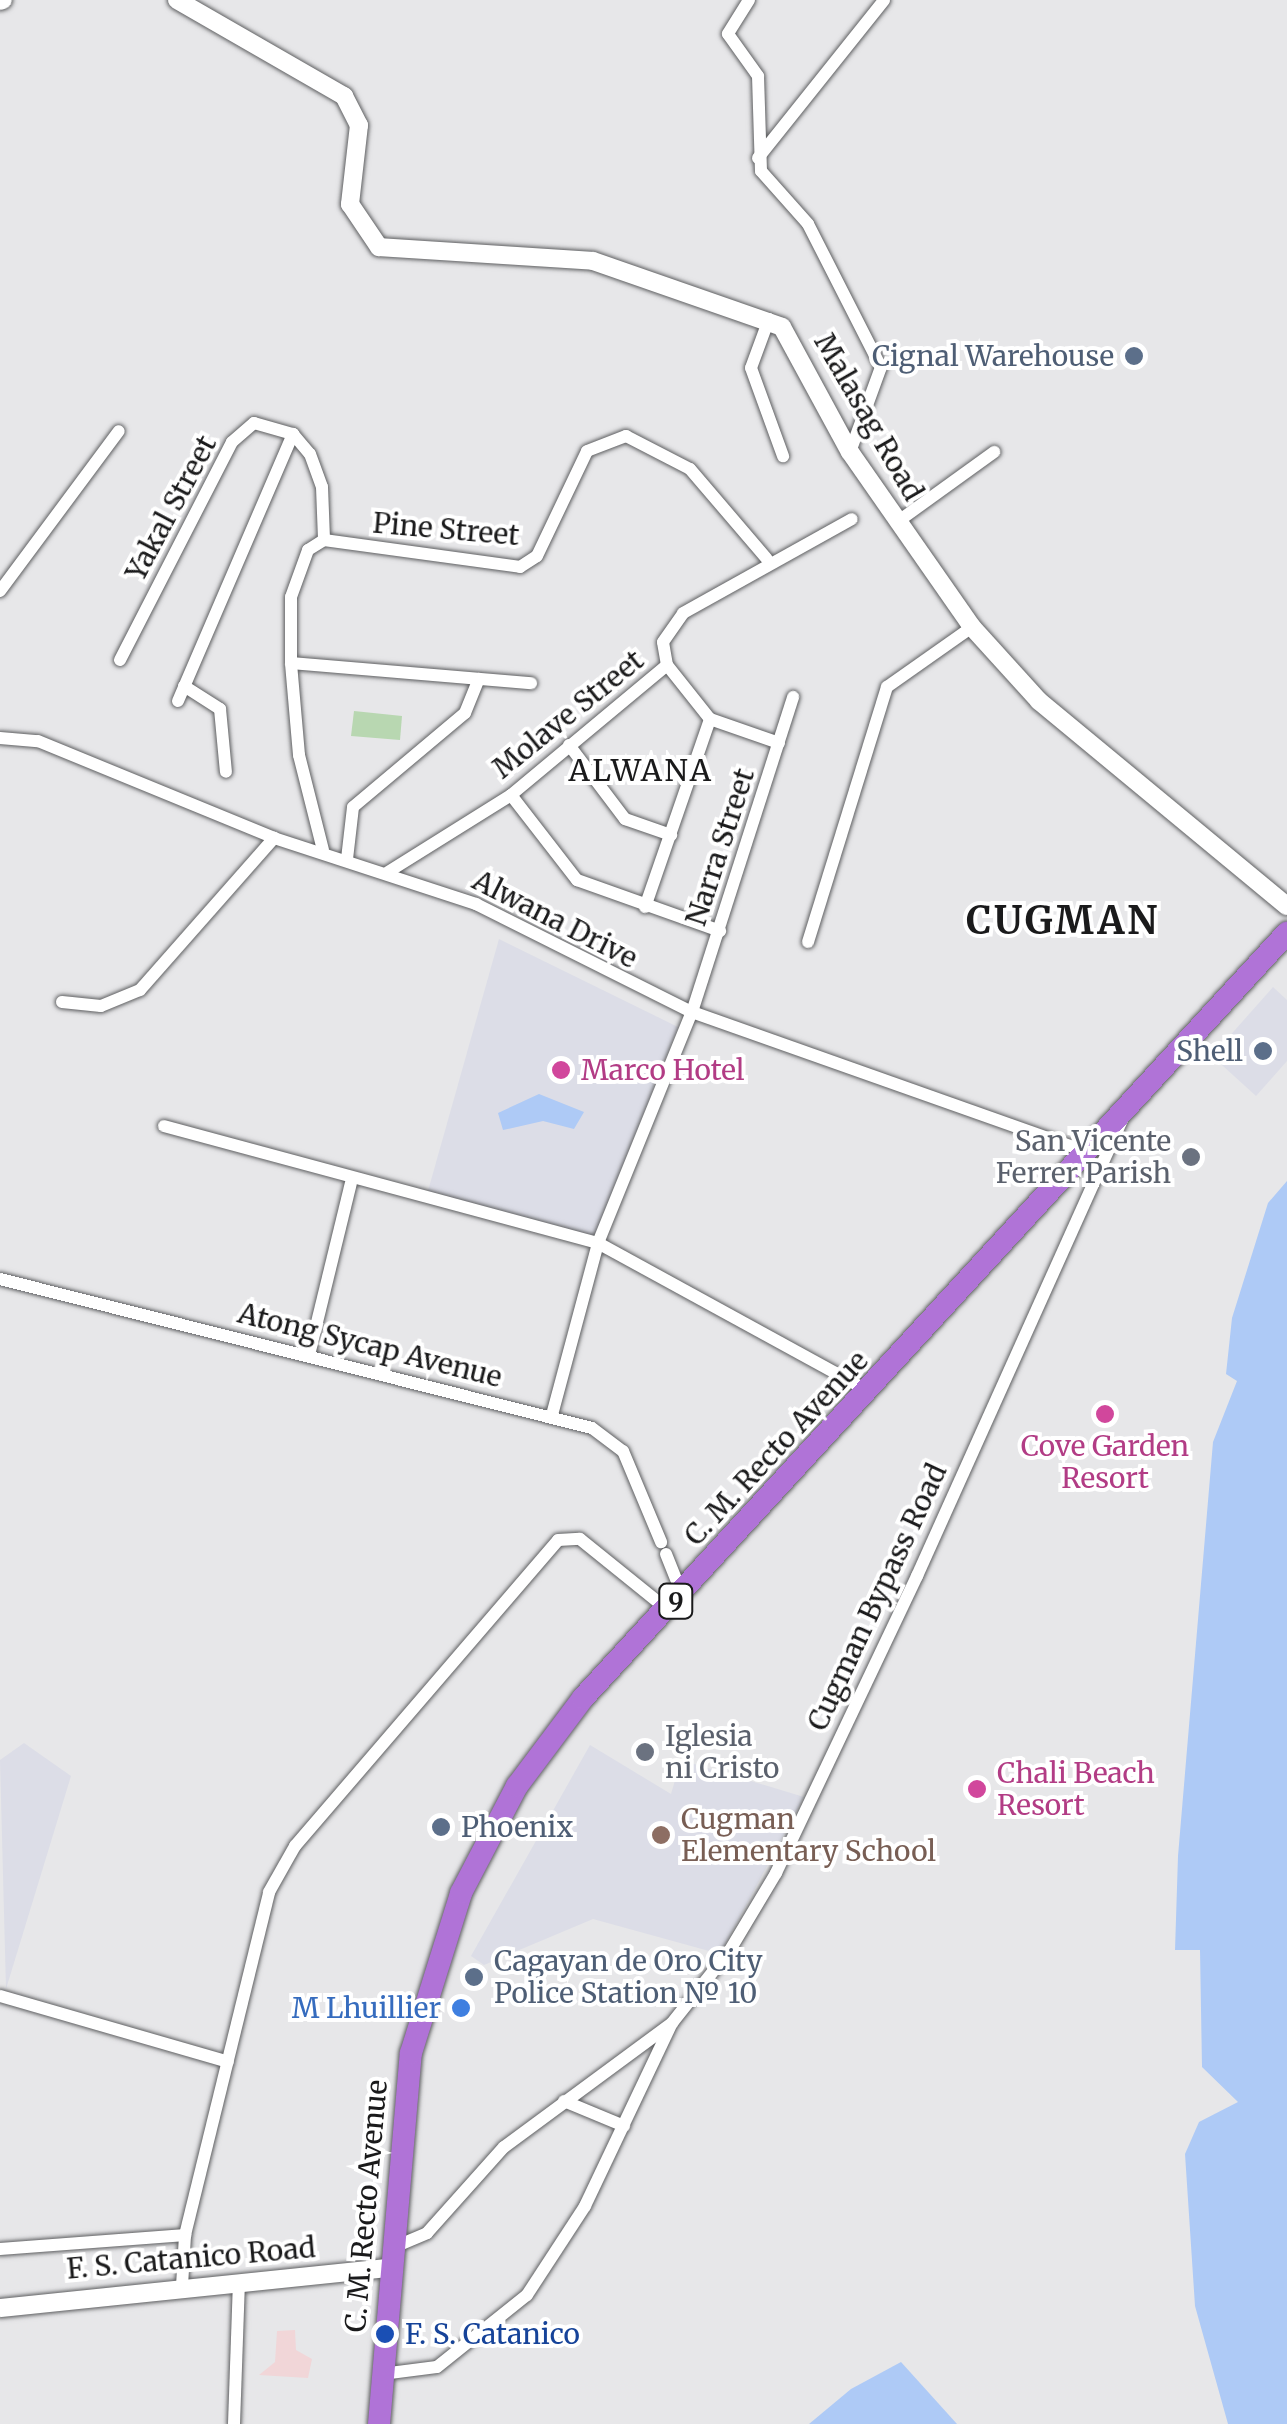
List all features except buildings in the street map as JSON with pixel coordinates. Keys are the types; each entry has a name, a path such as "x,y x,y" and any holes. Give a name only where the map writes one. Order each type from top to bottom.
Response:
{"highway":[{"name":"C. M. Recto Avenue","path":"380,2424 389,2259 412,2053 461,1893 537,1757 1287,933"}],"street":[{"path":"177,0 344,96 359,125 350,204 379,247 593,261 769,319 752,368 783,456"},
{"path":"750,0 728,34 758,76 758,159 808,224 881,366 850,452"},
{"path":"758,159 884,0"},
{"name":"Malasag Road","path":"769,319 793,339 850,452 972,628 1038,701 1287,906"},
{"name":"Yakal Street","path":"120,660 232,442 254,423 293,434"},
{"path":"0,591 119,431"},
{"path":"293,434 322,487 324,540 298,565 291,663 298,755 323,850"},
{"path":"178,701 293,434"},
{"name":"Pine Street","path":"324,540 520,567 536,556 586,450 626,436 690,469 767,559"},
{"path":"896,522 994,452"},
{"name":"Molave Street","path":"388,872 511,795 668,665 663,642 683,613 767,559 852,519"},
{"path":"808,942 887,687 972,628"},
{"path":"291,663 531,684"},
{"path":"668,665 710,719 780,743"},
{"path":"347,859 352,806 465,712 479,679"},
{"path":"184,686 220,709 226,772"},
{"name":"Narra Street","path":"552,1415 598,1243 692,1012 793,697"},
{"path":"645,906 710,719"},
{"name":"Alwana Drive","path":"0,738 38,741 274,838 388,872 504,916 578,962 692,1012 1088,1152"},
{"path":"568,746 625,819 671,835"},
{"path":"511,795 578,880 720,932"},
{"path":"62,1002 101,1006 140,990 274,838"},
{"name":"Cugman Bypass Road","path":"389,2259 427,2233 504,2146 672,2023 776,1874 1100,1185 1123,1115"},
{"path":"164,1126 351,1183 598,1243 868,1391"},
{"path":"309,1354 351,1183"},
{"name":"Atong Sycap Avenue","path":"0,1280 552,1415 615,1440 663,1548 675,1602"},
{"path":"182,2286 185,2234 279,1872 516,1584 558,1540 580,1539 675,1602"},
{"path":"0,1996 228,2062"},
{"path":"382,2374 436,2368 545,2271 624,2126 672,2023"},
{"path":"564,2101 624,2126"},
{"path":"0,2249 185,2234"},
{"name":"F. S. Catanico Road","path":"0,2308 239,2281 389,2259"},
{"path":"234,2424 239,2281"}],"shaded area":[{"name":"Marco Hotel","path":"499,939 678,1027 594,1237 426,1198"},
{"path":"1273,987 1287,1000 1287,1061 1256,1096 1212,1056"},
{"path":"24,1743 71,1776 6,1989 0,1760"},
{"name":"Cugman Elementary School","path":"590,1745 671,1794 681,1760 804,1797 720,1954 593,1919 484,1965 471,1956"},
{"path":"295,2330 296,2350 312,2359 308,2378 259,2375 275,2362 277,2331"}],"green space":[{"path":"354,711 402,716 400,740 351,736"}],"water":[{"path":"539,1094 584,1112 574,1129 543,1121 503,1130 498,1113"},
{"path":"1287,1181 1287,2424 1228,2424 1195,2306 1185,2154 1199,2122 1238,2102 1202,2067 1200,1950 1175,1950 1178,1856 1213,1442 1237,1381 1226,1374 1232,1318 1268,1203"},
{"path":"901,2362 957,2424 809,2424 851,2389"}],"place":[{"name":"Cignal Warehouse","path":"1134,356"},
{"name":"Shell","path":"1263,1051"},
{"name":"Marco Hotel","path":"561,1070"},
{"name":"San Vicente Ferrer Parish","path":"1191,1157"},
{"name":"Cove Garden Resort","path":"1105,1414"},
{"name":"Iglesia ni Cristo","path":"645,1752"},
{"name":"Chali Beach Resort","path":"977,1789"},
{"name":"Phoenix","path":"441,1827"},
{"name":"Cugman Elementary School","path":"661,1835"},
{"name":"Cagayan de Oro City Police Station № 10","path":"474,1977"},
{"name":"M Lhuillier","path":"461,2008"},
{"name":"F. S. Catanico","path":"385,2334"}],"district":[{"name":"ALWANA","path":"641,770"},
{"name":"CUGMAN","path":"1063,921"}]}
